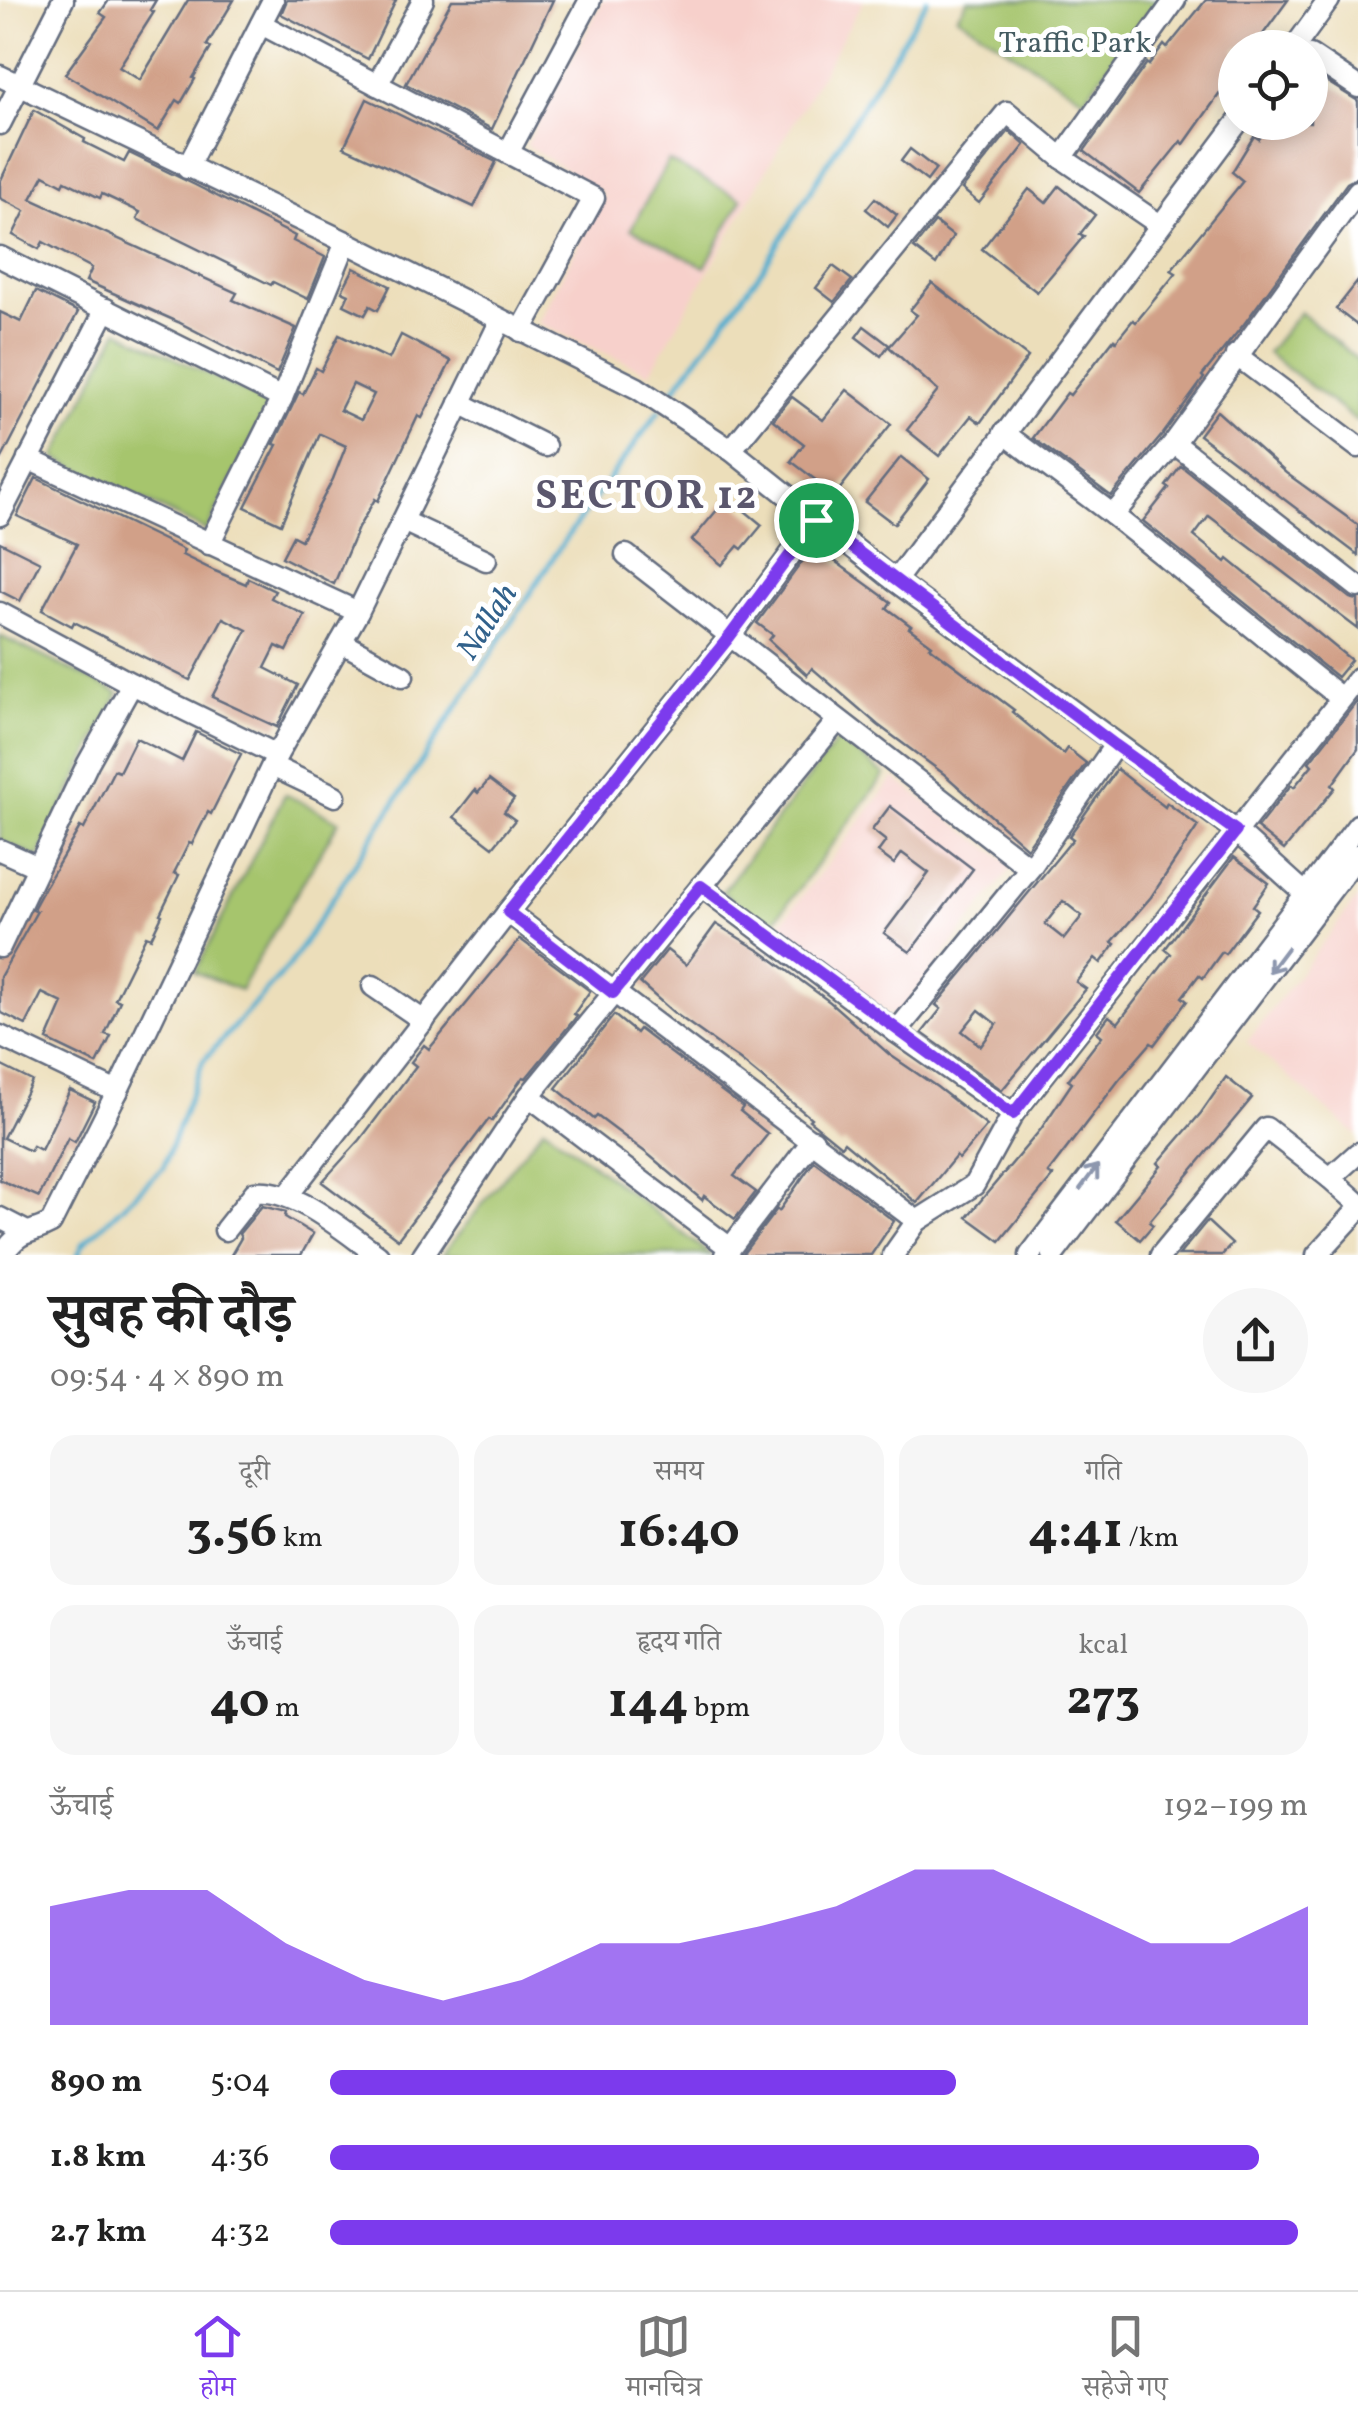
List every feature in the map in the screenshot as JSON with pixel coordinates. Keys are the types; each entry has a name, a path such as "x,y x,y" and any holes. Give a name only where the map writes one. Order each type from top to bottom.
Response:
{"street":[{"path":"0,124 10,80 63,0"},
{"path":"187,168 273,0"},
{"path":"377,86 423,0"},
{"path":"508,153 590,0"},
{"path":"1062,158 1175,0"},
{"path":"1311,30 1328,0"},
{"path":"261,24 594,198 521,331"},
{"path":"1328,67 1358,87"},
{"path":"10,80 637,388 731,450 895,581 1236,831 1312,900"},
{"path":"731,450 1008,112 1062,158 1160,225"},
{"path":"895,581 1224,140"},
{"path":"1113,515 1174,443 1358,191"},
{"path":"208,544 282,398 346,242"},
{"path":"0,257 282,398"},
{"path":"0,515 106,309"},
{"path":"1,1255 15,1238 51,1223 274,760 358,612 500,322"},
{"path":"1236,356 1358,447"},
{"path":"460,403 546,446"},
{"path":"1004,433 1342,698"},
{"path":"1174,443 1358,586"},
{"path":"28,459 358,612"},
{"path":"288,1195 730,636 816,520"},
{"path":"403,521 486,560"},
{"path":"626,555 1030,868"},
{"path":"0,613 336,796"},
{"path":"341,642 402,676"},
{"path":"893,1255 917,1221 974,1185 1013,1114 1358,678"},
{"path":"0,947 88,763 132,684"},
{"path":"423,1255 529,1096 838,720"},
{"path":"896,1032 1030,868 1115,745"},
{"path":"1053,1255 1312,900 1358,825"},
{"path":"0,850 38,867"},
{"path":"1030,1255 1312,900 1358,855"},
{"path":"701,886 1013,1114"},
{"path":"508,912 917,1221"},
{"path":"373,986 424,1021"},
{"path":"0,1036 117,1092"},
{"path":"529,1096 728,1251 813,1140"},
{"path":"1161,1255 1266,1128 1330,1178 1358,1206 1317,1255"},
{"path":"1330,1178 1358,1152"},
{"path":"225,1230 255,1192 288,1195 378,1255"},
{"path":"0,1218 26,1231"}],"shaded area":[{"path":"603,0 864,0 650,373 538,323 604,194 526,145"},
{"path":"894,778 1013,866 895,1018 775,931"},
{"path":"1358,897 1358,1136 1247,1042"}],"green space":[{"name":"Traffic Park","path":"968,0 1158,0 1084,99 957,16"},
{"path":"668,161 742,199 705,267 631,229"},
{"path":"1300,312 1358,360 1358,422 1267,353"},
{"path":"118,330 269,404 207,531 55,458"},
{"path":"0,636 119,693 38,858 0,840"},
{"path":"838,739 885,775 769,928 722,892"},
{"path":"285,794 339,821 240,990 195,972"},
{"path":"544,1127 711,1255 442,1255"}],"building":[{"path":"109,0 156,0 150,10 154,12 119,67 140,80 188,0 234,0 207,45 211,48 195,79 158,131 65,74 106,17 100,13"},
{"path":"287,0 396,0 368,59 281,14"},
{"path":"452,0 553,0 492,129 406,84"},
{"path":"1206,0 1288,0 1266,30 1218,30 1218,96 1184,144 1181,141 1139,193 1084,151 1147,63 1164,45 1167,48"},
{"path":"1328,82 1358,101 1358,177 1347,183 1163,434 1111,496 1033,438 1067,393 1070,395 1114,339 1133,320 1136,322 1176,273 1171,270 1243,181 1232,172 1252,140 1328,140"},
{"path":"367,99 496,162 474,207 344,147"},
{"path":"34,110 85,139 84,142 124,162 129,153 295,236 293,241 325,257 308,299 137,219 140,212 102,194 100,198 44,175 31,199 237,293 233,300 296,328 277,373 86,281 92,268 43,242 39,249 13,235 25,211 0,198 0,182"},
{"path":"1009,131 1025,145 979,203 962,189"},
{"path":"910,149 936,169 927,181 901,161"},
{"path":"1059,186 1095,215 1080,234 1084,236 1037,292 982,249 1029,189 1046,203"},
{"path":"875,198 897,215 888,227 866,209"},
{"path":"935,222 953,236 936,265 914,248"},
{"path":"833,266 852,280 834,302 816,288"},
{"path":"354,268 390,286 378,310 370,306 365,315 344,305 349,294 342,291"},
{"path":"1358,281 1358,326 1336,309"},
{"path":"932,283 1028,357 980,423 971,416 939,456 907,430 938,391 889,347 917,315 910,310"},
{"path":"36,291 78,312 0,462 0,312 21,322"},
{"path":"864,326 889,345 881,356 856,337"},
{"path":"339,335 389,359 401,335 451,361 422,418 418,416 378,501 375,499 358,528 334,584 282,557 293,536 301,540 346,446 320,434 281,524 245,507 299,392 303,394 316,368 321,371","holes":["353,384 374,394 361,420 340,410"]},
{"path":"847,390 891,424 835,495 791,461 804,444 773,420 792,397 823,420"},
{"path":"1217,411 1286,473 1358,525 1358,555 1199,435"},
{"path":"901,457 929,479 894,524 865,502"},
{"path":"1181,466 1350,598 1358,600 1358,629 1209,516 1194,536 1226,562 1228,559 1351,660 1337,677 1143,521"},
{"path":"36,478 184,550 182,555 215,571 246,584 248,578 275,591 271,598 305,615 287,651 276,646 265,668 298,685 277,727 212,697 247,630 223,618 190,680 42,610 77,544 17,516"},
{"path":"728,497 762,525 722,565 692,540"},
{"path":"0,542 40,562 20,601 0,591"},
{"path":"810,551 821,559 825,554 891,602 887,608 930,647 1014,710 1063,754 1067,748 1086,763 1027,848 944,774 878,725 812,668 807,675 769,640 773,635 757,623"},
{"path":"1358,700 1358,749 1332,785 1335,788 1284,850 1257,828 1312,765 1309,762"},
{"path":"196,732 241,754 211,814 208,812 192,844 189,843 174,873 179,875 162,915 151,938 146,936 115,999 120,1001 105,1034 111,1036 97,1064 47,1040 63,1003 42,993 26,1025 0,1012 0,977 37,911 33,909 46,885 80,827 84,829 114,770 119,772 136,738 182,761"},
{"path":"1117,769 1165,807 1167,803 1198,826 1151,897 1112,942 1115,944 1101,963 1095,958 1076,982 1086,989 1002,1090 922,1033 941,1009 936,1005 1073,839 1069,836","holes":["1063,901 1082,916 1064,939 1045,924","979,1010 997,1024 981,1046 962,1031"]},
{"path":"489,780 514,799 504,812 515,820 493,847 454,817 475,790 478,793"},
{"path":"890,806 973,869 910,952 884,933 929,873 902,853 894,864 878,852 886,841 872,830"},
{"path":"1234,857 1269,883 1253,906 1258,910 1225,954 1222,952 1203,978 1199,975 1182,997 1187,1001 1154,1045 1151,1043 1119,1080 1048,1173 1053,1176 1000,1241 967,1217 1041,1129 1072,1083 1068,1080 1102,1036 1097,1032 1109,1016 1118,1023 1171,954 1165,949"},
{"path":"716,924 830,1002 890,1055 987,1126 917,1203 640,983 667,950 686,965"},
{"path":"520,939 590,991 574,1014 577,1016 523,1077 492,1121 489,1119 398,1239 322,1182 360,1140 416,1066 411,1062 424,1045 429,1049"},
{"path":"614,1015 636,1033 639,1029 743,1107 740,1111 768,1134 734,1176 756,1192 735,1219 704,1196 702,1200 649,1155 556,1088"},
{"path":"0,1065 32,1081 3,1138 30,1151 33,1146 41,1150 70,1090 95,1102 75,1142 68,1138 39,1197 0,1180"},
{"path":"1226,1077 1252,1098 1149,1222 1153,1225 1140,1240 1116,1220"},
{"path":"814,1161 894,1221 871,1255 742,1255 779,1211"},
{"path":"262,1206 286,1212 285,1217 313,1234 301,1255 231,1255 241,1238 239,1234"},
{"path":"1207,1221 1232,1244 1222,1255 1179,1255"}],"waterway":[{"name":"Nallah","path":"665,402 764,267 927,0"},
{"name":"Nallah","path":"78,1255 83,1244 163,1168 203,1061 289,966 564,541 659,411"}],"district":[{"name":"SECTOR 12","path":"647,494"}],"route":[{"path":"816,520 1236,831 1013,1114 701,886 613,993 508,912 730,636 816,520"}]}
